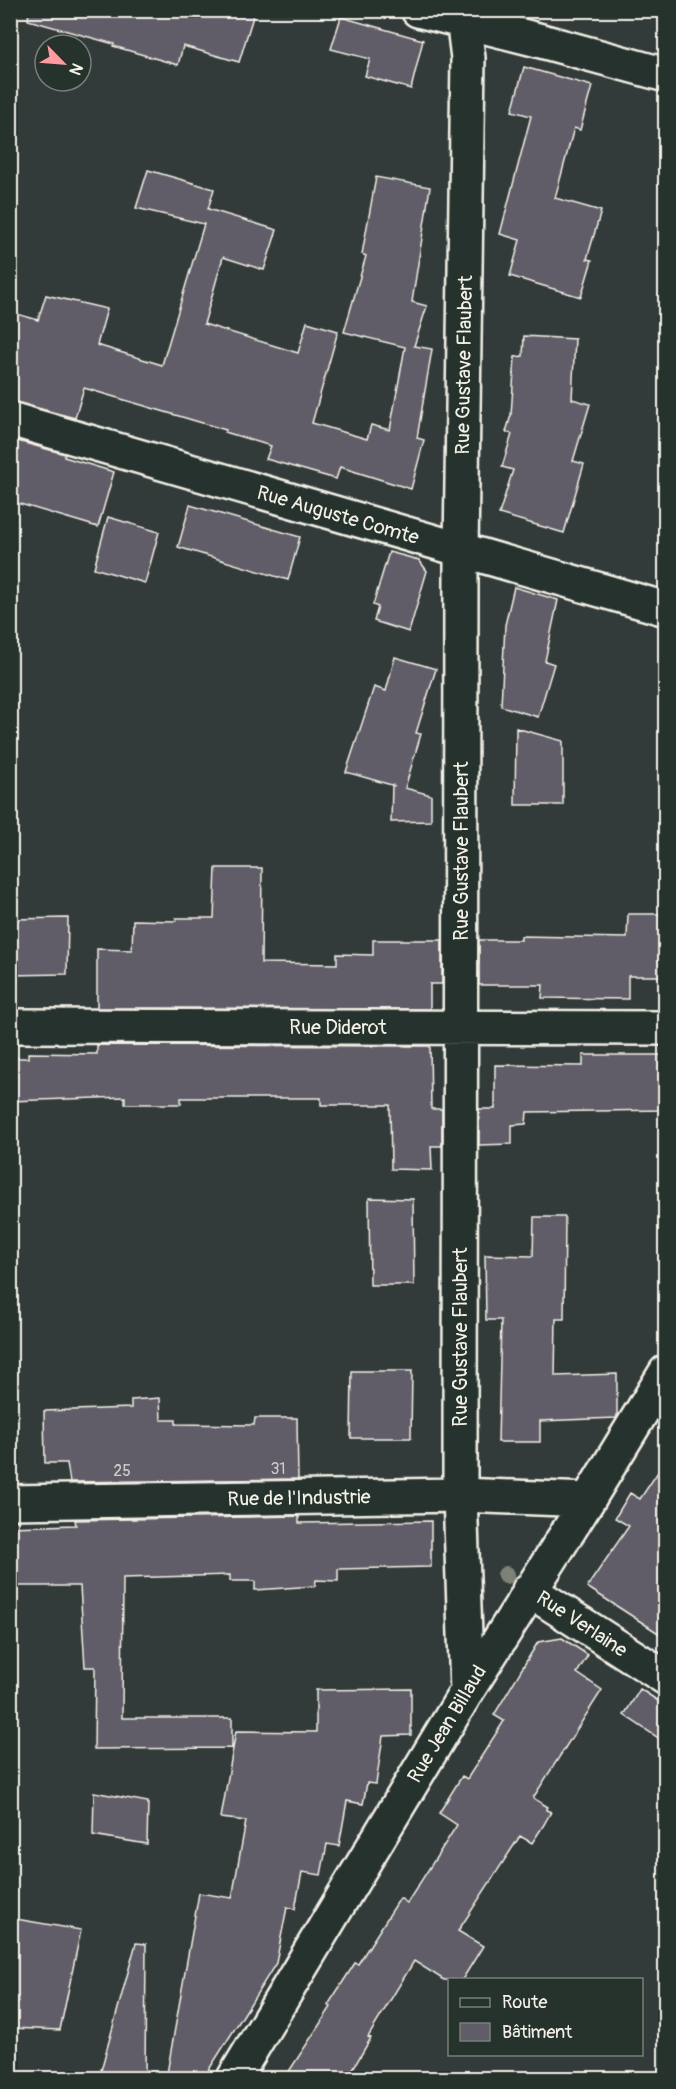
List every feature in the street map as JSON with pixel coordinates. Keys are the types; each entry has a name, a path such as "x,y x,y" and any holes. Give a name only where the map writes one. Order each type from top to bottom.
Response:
{"street":[{"path":"418,10 463,16 666,75"},
{"name":"Rue Gustave Flaubert","path":"463,16 468,58 461,551 460,1496 467,1691"},
{"name":"Rue Auguste Comte","path":"10,419 666,609"},
{"name":"Rue Diderot","path":"10,1026 666,1028"},
{"name":"Rue Jean Billaud","path":"234,2079 467,1691 666,1372"},
{"name":"Rue de l'Industrie","path":"10,1502 460,1496 588,1500"},
{"name":"Rue Verlaine","path":"529,1590 666,1678"}],"building":[{"path":"29,10 255,10 239,62 183,46 178,65 113,46 114,44 93,38 93,33 75,33 28,20"},
{"path":"341,17 423,40 411,89 365,76 370,59 331,49"},
{"path":"524,67 592,86 580,130 574,128 555,198 601,211 587,259 592,260 581,297 510,276 520,240 500,234 531,116 512,111"},
{"path":"148,170 214,189 208,209 277,230 264,270 223,257 204,324 298,353 307,322 338,331 312,423 367,439 371,425 390,430 405,347 344,332 366,256 362,254 376,177 430,187 412,302 427,306 414,346 432,349 417,438 424,440 411,489 340,467 336,479 266,459 271,446 225,432 226,430 84,388 75,418 10,401 10,312 38,320 46,295 107,309 97,345 162,365 204,224 136,208"},
{"path":"524,336 575,339 572,399 590,404 573,461 584,464 564,533 499,514 513,470 502,467 512,434 506,432 511,415 515,357 523,356"},
{"path":"10,439 65,454 64,457 114,472 98,527 10,501"},
{"path":"190,505 300,537 288,580 178,547"},
{"path":"108,517 159,532 145,583 94,568"},
{"path":"389,552 419,560 427,571 409,632 374,621 378,607 373,605"},
{"path":"514,587 558,600 545,661 554,664 538,717 501,706 505,625"},
{"path":"395,657 436,669 416,733 421,734 405,788 431,795 431,821 391,822 392,785 346,772 374,687 386,691"},
{"path":"516,728 563,741 563,805 515,805"},
{"path":"216,868 262,868 261,963 337,964 337,954 373,955 373,940 442,940 442,984 430,984 430,1009 97,1008 97,949 132,950 133,920 176,921 176,918 214,918"},
{"path":"628,914 666,914 666,976 628,976 628,999 542,998 543,985 479,985 479,940 521,940 521,936 627,938"},
{"path":"68,918 67,974 10,975 10,919"},
{"path":"97,1045 430,1046 431,1109 442,1109 442,1146 431,1146 432,1170 391,1169 390,1105 321,1105 321,1098 181,1098 181,1104 125,1104 125,1097 10,1101 10,1058 28,1058 28,1053 97,1054"},
{"path":"583,1055 666,1055 666,1110 527,1112 526,1124 512,1125 512,1144 479,1145 479,1109 495,1109 495,1065 583,1066"},
{"path":"369,1198 413,1199 414,1285 370,1285"},
{"path":"534,1217 565,1217 564,1319 556,1319 555,1376 617,1374 617,1416 616,1418 540,1421 540,1442 498,1442 501,1320 486,1320 485,1255 533,1256"},
{"path":"352,1371 412,1371 411,1438 351,1438"},
{"path":"160,1398 161,1420 176,1420 176,1424 254,1425 255,1418 297,1418 298,1479 70,1482 67,1463 45,1463 44,1411 131,1408 131,1400"},
{"path":"666,1460 666,1638 587,1587 629,1526 615,1518 630,1493 640,1499"},
{"path":"299,1516 299,1523 431,1521 431,1567 338,1569 338,1581 316,1580 315,1586 255,1590 255,1581 230,1581 230,1575 123,1578 122,1718 232,1718 232,1748 94,1749 95,1667 85,1667 80,1586 10,1586 10,1527 76,1525 75,1520"},
{"path":"562,1638 588,1655 577,1673 602,1690 533,1798 548,1807 546,1810 551,1812 543,1826 532,1843 520,1836 458,1931 483,1946 463,1978 444,1980 414,1961 368,2037 371,2038 347,2079 284,2079 331,2007 328,2005 355,1963 358,1964 400,1898 407,1903 457,1825 439,1813 462,1776 467,1779 504,1721 494,1715 538,1642"},
{"path":"411,1689 411,1735 383,1736 376,1784 367,1783 363,1804 347,1801 339,1846 327,1844 321,1875 302,1872 295,1909 287,1907 276,1963 246,2011 203,2079 166,2079 199,1893 232,1898 246,1821 221,1818 236,1731 316,1732 316,1690"},
{"path":"640,1689 666,1706 666,1743 624,1715"},
{"path":"94,1792 148,1802 147,1844 93,1835"},
{"path":"10,1918 81,1930 60,2030 10,2028"},
{"path":"136,1943 146,1944 145,2079 128,2079 100,2074"}]}
